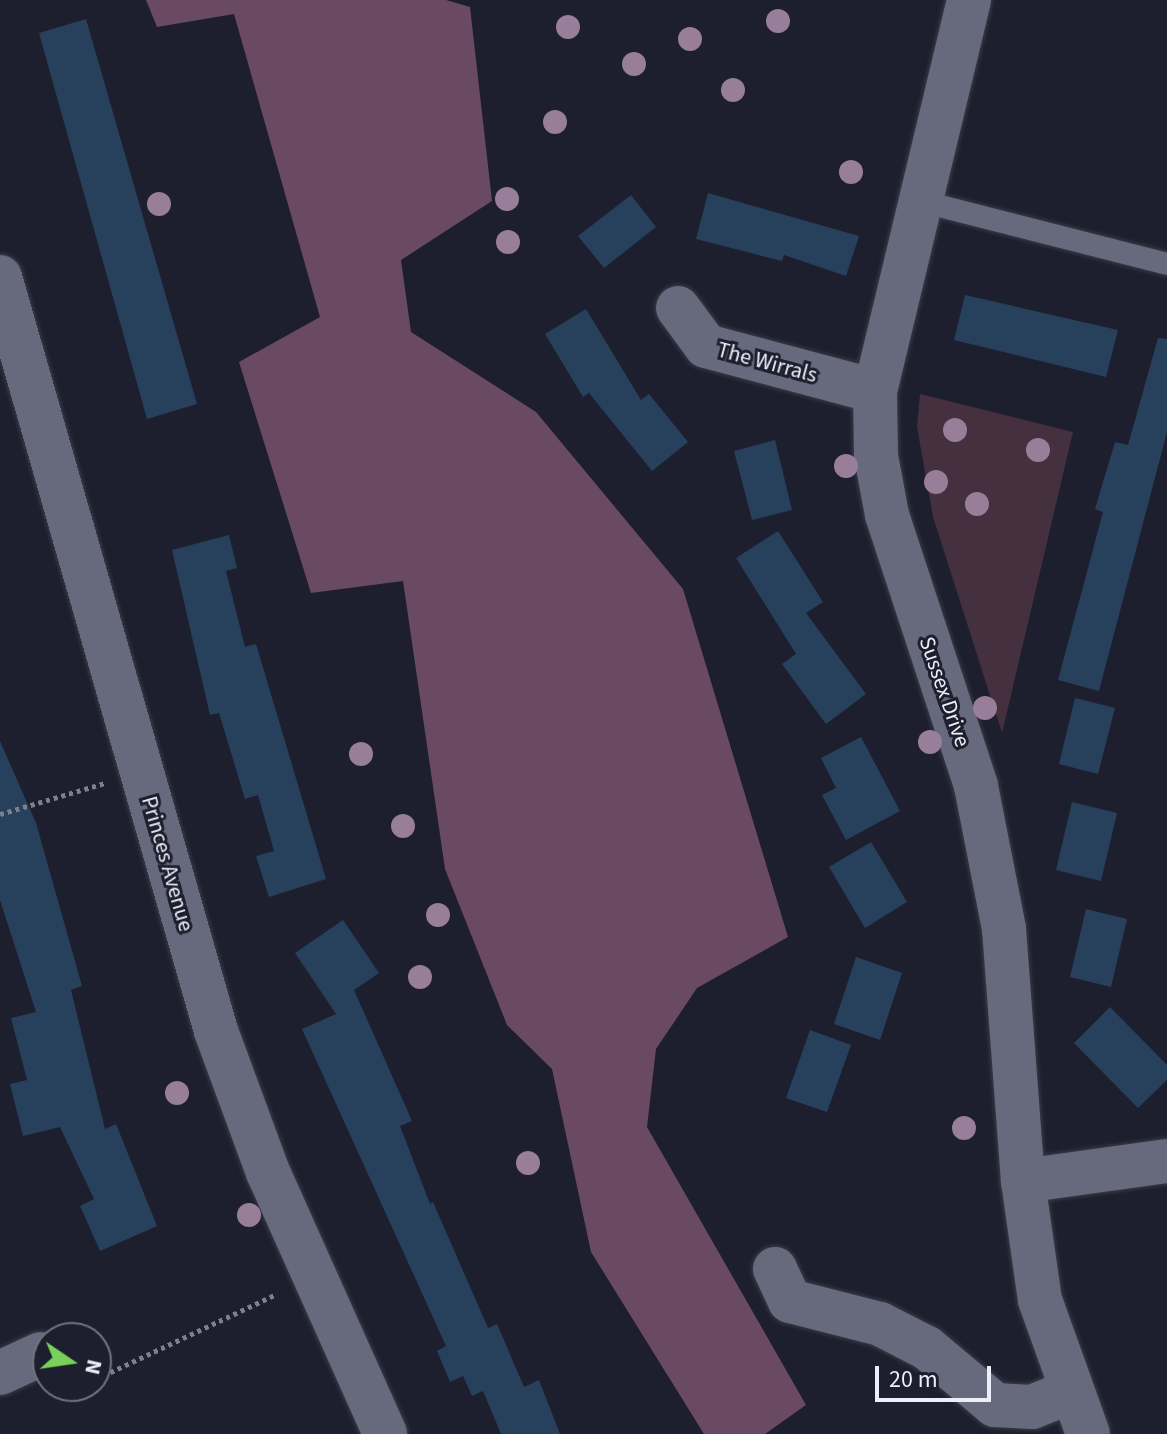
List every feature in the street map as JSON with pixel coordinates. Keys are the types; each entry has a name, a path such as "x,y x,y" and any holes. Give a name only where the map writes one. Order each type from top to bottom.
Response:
{"street":[{"name":"Sussex Drive","path":"969,0 875,391 876,456 887,515 976,786 1004,929 1023,1181 1040,1300 1069,1392 1088,1434"},
{"name":"Princes Avenue","path":"0,277 216,1031 268,1172 385,1434"},
{"name":"The Wirrals","path":"678,308 706,346 719,352 875,391"},
{"path":"1023,1181 1167,1161"},
{"path":"775,1269 790,1301 892,1330 927,1348 995,1405 1032,1407 1069,1392"},
{"path":"0,1373 32,1358"}],"lane":[{"path":"920,201 1167,264"}],"path":[{"path":"0,814 141,774"},
{"path":"112,1371 315,1276"}],"shaded area":[{"path":"146,0 446,0 470,7 492,201 401,260 411,332 536,412 683,589 788,937 697,988 656,1049 647,1127 806,1405 765,1434 704,1434 591,1252 552,1069 507,1025 445,869 403,581 311,593 239,362 320,317 234,14 157,27"},
{"path":"920,394 1073,432 1002,733 933,517 917,427"}],"building":[{"path":"86,19 197,404 147,419 39,33"},
{"path":"708,193 859,236 846,276 784,255 782,261 696,239"},
{"path":"631,195 656,227 604,268 578,236"},
{"path":"965,295 1118,330 1106,377 954,340"},
{"path":"586,309 641,400 649,394 688,442 652,471 589,393 583,397 545,334"},
{"path":"1158,338 1167,339 1167,432 1099,691 1058,680 1103,512 1095,509 1115,442 1128,445"},
{"path":"775,440 792,510 752,520 734,451"},
{"path":"778,531 823,602 806,613 866,694 826,724 782,664 796,654 736,558"},
{"path":"229,535 237,568 226,571 245,647 256,644 326,879 269,897 256,856 274,851 258,795 245,799 219,713 210,715 172,550"},
{"path":"1075,698 1115,708 1098,774 1059,764"},
{"path":"861,737 900,811 846,840 822,795 836,788 821,758"},
{"path":"0,741 36,823 82,986 71,990 105,1129 116,1124 157,1226 100,1251 80,1206 94,1199 60,1127 23,1136 10,1084 27,1080 11,1018 36,1012 0,900"},
{"path":"1072,802 1117,813 1101,881 1056,870"},
{"path":"871,842 907,902 865,928 829,867"},
{"path":"1086,909 1127,919 1111,987 1070,977"},
{"path":"343,920 379,973 354,990 412,1121 400,1126 430,1204 433,1202 488,1328 497,1324 524,1387 539,1380 560,1434 501,1434 483,1391 472,1396 463,1376 450,1382 437,1351 446,1346 302,1029 336,1014 295,953"},
{"path":"856,957 902,973 880,1040 834,1024"},
{"path":"1110,1007 1167,1065 1167,1080 1138,1108 1074,1043"},
{"path":"810,1030 851,1045 827,1112 786,1098"}]}
